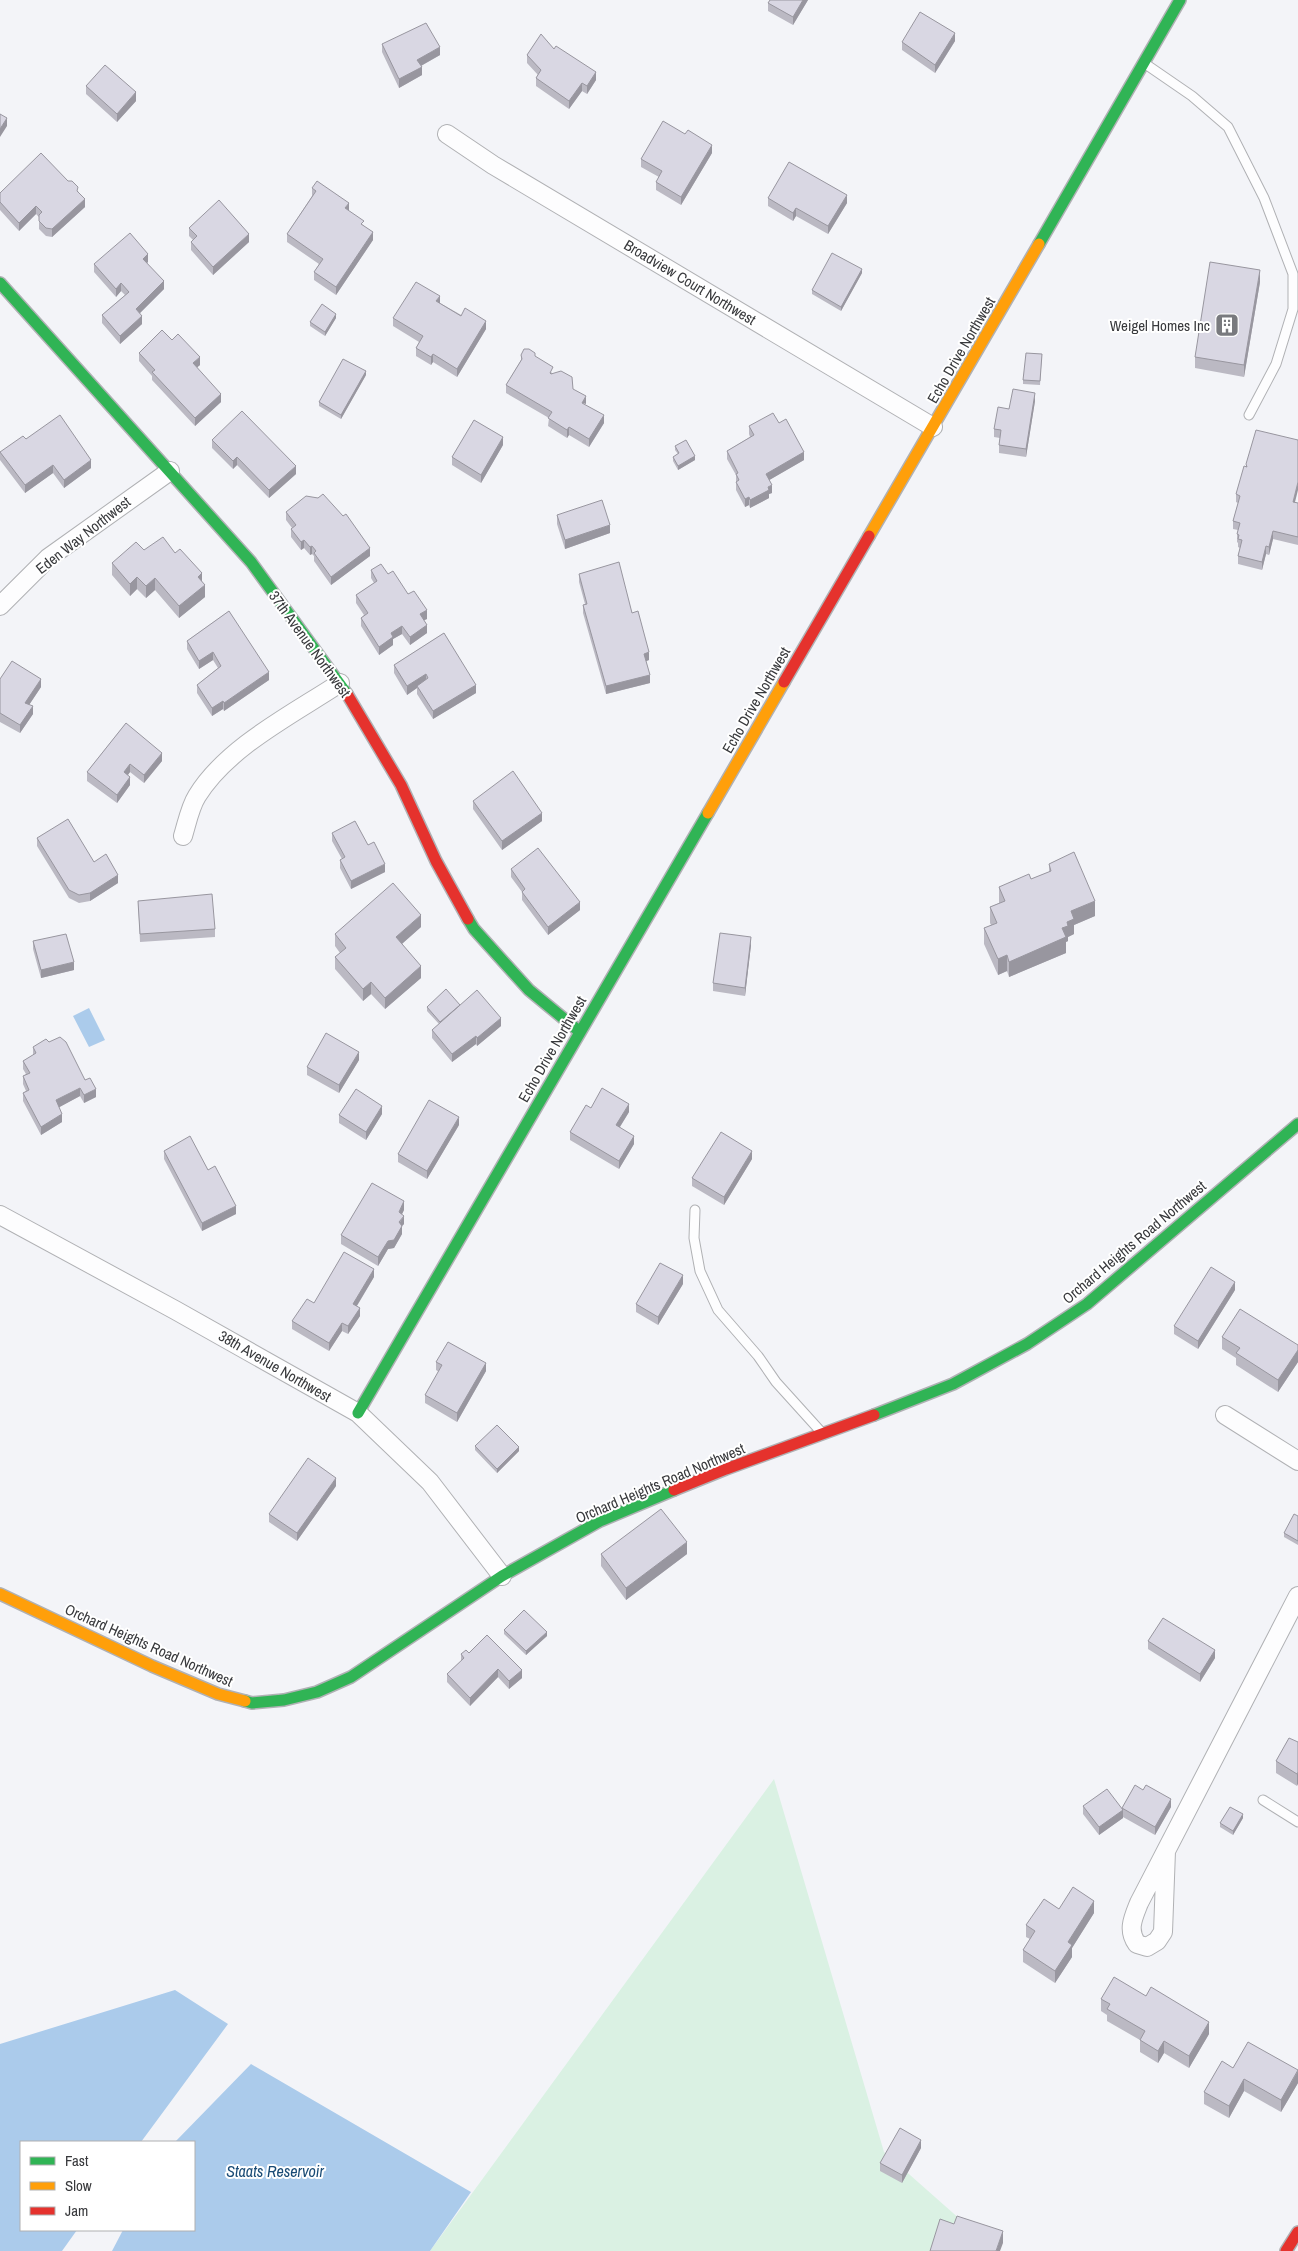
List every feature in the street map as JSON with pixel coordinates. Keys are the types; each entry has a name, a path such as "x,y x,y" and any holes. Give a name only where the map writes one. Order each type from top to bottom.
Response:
{"street":[{"name":"Echo Drive Northwest","path":"358,1413 934,427 1180,0"},
{"name":"Broadview Court Northwest","path":"448,134 493,165 934,427"},
{"name":"37th Avenue Northwest","path":"0,283 251,562 340,683 401,785 436,861 474,929 529,990 580,1032"},
{"name":"Eden Way Northwest","path":"0,606 48,558 170,471"},
{"path":"183,836 196,797 221,766 261,734 340,683"},
{"name":"Orchard Heights Road Northwest","path":"0,1594 152,1666 218,1694 252,1703 284,1700 317,1692 351,1677 502,1576 600,1522 726,1469 954,1384 1027,1344 1087,1304 1298,1124"},
{"name":"38th Avenue Northwest","path":"0,1215 358,1413 430,1482 502,1576"},
{"path":"1225,1415 1298,1461"},
{"path":"1166,1851 1298,1596"},
{"path":"1286,2251 1298,2232"}],"lane":[{"path":"1143,63 1192,96 1228,128 1264,198 1293,274 1293,309 1282,346 1276,364 1249,415"},
{"path":"695,1210 694,1238 700,1271 718,1310 758,1356 776,1382 823,1434"},
{"path":"1263,1800 1298,1822"}],"green space":[{"path":"774,1779 884,2152 996,2251 430,2251"}],"water":[{"path":"89,1008 105,1040 89,1047 73,1016"},
{"path":"175,1990 228,2024 142,2141 20,2141 20,2231 76,2231 62,2251 0,2251 0,2044"},
{"name":"Staats Reservoir","path":"251,2064 471,2192 430,2251 112,2251 122,2231 195,2231 195,2141 176,2141"}],"building":[{"path":"770,0 803,0 793,17 768,3"},
{"path":"920,12 955,33 935,65 902,42"},
{"path":"426,23 440,47 417,60 422,67 399,79 382,44"},
{"path":"541,34 554,49 556,46 596,72 587,86 582,83 569,101 536,78 541,70 527,55"},
{"path":"105,65 136,92 117,114 86,86"},
{"path":"0,114 7,118 0,129"},
{"path":"663,121 685,134 688,130 712,145 681,197 656,182 662,171 641,159"},
{"path":"41,153 68,181 72,181 78,187 77,191 85,199 52,229 46,228 39,221 39,215 42,212 36,206 19,223 0,202 0,193"},
{"path":"789,162 847,195 828,226 796,208 793,213 768,198"},
{"path":"317,181 349,203 345,208 364,221 361,224 373,232 336,287 314,272 323,259 287,234 316,191 312,188"},
{"path":"219,200 249,234 213,267 191,242 197,236 189,228"},
{"path":"130,233 148,254 143,259 164,281 136,309 142,316 120,336 102,315 129,292 121,283 116,289 94,264"},
{"path":"832,253 862,269 841,307 812,290"},
{"name":"Weigel Homes Inc","path":"1210,262 1260,270 1244,365 1195,357"},
{"path":"416,282 440,296 436,301 461,316 465,308 486,321 457,369 433,354 431,357 416,348 423,336 393,318"},
{"path":"322,304 336,314 325,332 310,322"},
{"path":"162,330 172,340 178,334 200,357 193,363 221,394 195,418 152,372 155,370 139,353"},
{"path":"524,349 529,349 535,353 535,356 553,367 551,374 561,371 572,377 573,389 586,396 582,403 604,415 589,439 569,427 567,430 548,418 552,412 506,385 522,359 521,355"},
{"path":"1026,353 1042,354 1040,381 1023,380"},
{"path":"343,359 366,371 341,415 319,402"},
{"path":"1013,389 1035,393 1026,449 999,445 1001,430 994,429 998,407 1009,409"},
{"path":"242,411 296,466 269,490 237,457 233,461 212,440"},
{"path":"773,413 779,423 786,419 804,452 766,474 772,485 768,487 769,490 750,500 749,497 745,499 736,482 739,480 736,474 738,473 727,451 754,435 749,426"},
{"path":"60,415 91,460 64,480 53,465 25,485 0,452 23,436 26,439"},
{"path":"474,420 503,437 481,475 452,457"},
{"path":"1256,430 1298,440 1298,482 1293,502 1298,503 1298,537 1273,531 1269,547 1266,546 1262,562 1238,556 1242,540 1238,539 1239,535 1237,534 1240,523 1233,521 1240,496 1236,494 1244,466 1247,467 1246,464"},
{"path":"686,440 695,456 678,466 673,457 679,453 675,446"},
{"path":"323,494 343,516 346,514 370,548 331,577 314,553 316,551 312,546 310,547 304,540 301,542 291,529 296,525 286,512 306,496 318,498"},
{"path":"602,500 610,525 565,540 557,515"},
{"path":"163,537 175,553 180,549 202,573 198,577 205,585 179,606 155,578 146,586 137,577 130,584 112,563 136,542 144,550"},
{"path":"619,562 632,613 638,611 649,652 644,654 650,675 606,686 583,605 587,604 579,574"},
{"path":"381,564 388,574 393,571 408,594 414,591 427,610 420,614 427,625 410,637 402,626 391,633 393,637 379,647 361,618 368,613 356,595 377,581 371,570"},
{"path":"229,611 269,672 224,703 223,701 212,708 197,685 221,666 213,652 199,661 187,641"},
{"path":"444,633 476,685 433,711 417,686 428,678 426,674 407,686 394,665"},
{"path":"12,661 41,679 25,703 33,706 20,725 0,713 0,679"},
{"path":"126,723 162,753 144,775 130,764 124,772 130,777 117,795 87,772"},
{"path":"513,771 542,813 502,841 473,801"},
{"path":"68,819 94,862 106,854 118,875 90,893 79,895 69,890 37,838"},
{"path":"355,821 368,845 374,842 385,864 351,881 340,860 345,857 332,833"},
{"path":"538,848 580,902 548,927 522,892 525,889 511,869"},
{"path":"1074,852 1095,901 1071,911 1074,919 1067,922 1068,926 1062,928 1066,937 1009,962 1007,955 998,959 984,928 997,923 990,907 1005,901 999,887 1029,874 1031,879 1051,871 1049,864"},
{"path":"393,883 421,915 396,937 421,966 385,998 371,982 363,989 335,957 346,948 335,934"},
{"path":"212,894 215,929 140,934 138,901"},
{"path":"720,933 751,937 745,988 713,983"},
{"path":"66,934 74,962 41,970 33,941"},
{"path":"446,989 460,1005 440,1022 427,1007"},
{"path":"477,990 501,1018 477,1038 476,1036 452,1054 432,1030"},
{"path":"326,1033 359,1052 339,1085 307,1067"},
{"path":"60,1037 66,1042 85,1080 90,1078 96,1089 84,1095 80,1088 56,1100 62,1114 41,1127 23,1093 29,1090 23,1076 30,1073 23,1061 36,1053 33,1047 46,1039 49,1042"},
{"path":"602,1088 629,1104 616,1125 634,1136 619,1161 570,1132 586,1105 591,1108"},
{"path":"356,1089 382,1106 366,1132 339,1115"},
{"path":"429,1100 459,1117 427,1171 398,1154"},
{"path":"721,1132 752,1151 724,1197 692,1178"},
{"path":"190,1136 208,1170 215,1166 236,1206 202,1223 164,1151"},
{"path":"372,1183 404,1201 399,1212 404,1216 399,1222 402,1226 394,1240 388,1241 378,1257 341,1235"},
{"path":"344,1252 374,1269 353,1304 360,1308 348,1326 342,1323 329,1343 292,1321 307,1299 314,1303"},
{"path":"660,1263 683,1275 658,1317 636,1304"},
{"path":"1211,1267 1235,1282 1198,1341 1174,1326"},
{"path":"1240,1309 1298,1345 1298,1350 1278,1380 1236,1353 1240,1348 1222,1337"},
{"path":"448,1342 486,1363 457,1413 425,1395 442,1365 436,1362"},
{"path":"497,1425 519,1447 497,1469 475,1446"},
{"path":"308,1458 336,1478 297,1533 269,1514"},
{"path":"661,1509 687,1542 626,1588 601,1554"},
{"path":"1294,1514 1298,1516 1298,1541 1284,1533"},
{"path":"524,1610 547,1632 526,1651 504,1630"},
{"path":"1163,1618 1215,1650 1200,1674 1148,1641"},
{"path":"487,1635 522,1670 509,1681 498,1669 470,1698 447,1674 464,1658 461,1654 466,1650 469,1653"},
{"path":"1289,1738 1298,1742 1297,1774 1276,1761"},
{"path":"1135,1785 1143,1790 1146,1785 1171,1799 1155,1827 1122,1808"},
{"path":"1107,1789 1123,1810 1099,1827 1083,1806"},
{"path":"1230,1807 1243,1814 1233,1831 1220,1823"},
{"path":"1073,1887 1094,1901 1068,1942 1072,1945 1055,1971 1023,1950 1035,1931 1026,1925 1044,1899 1059,1909"},
{"path":"1114,1977 1146,1996 1151,1987 1209,2022 1189,2056 1164,2041 1158,2051 1140,2040 1145,2031 1107,2009 1110,2004 1101,1999"},
{"path":"1248,2042 1298,2070 1281,2100 1244,2079 1229,2106 1204,2092 1222,2061 1233,2068"},
{"path":"900,2128 921,2140 902,2175 880,2163"},
{"path":"957,2216 1003,2231 996,2251 930,2251 940,2219 954,2224"}],"traffic: fast":[{"path":"1039,244 1180,0"},
{"path":"0,283 251,562 347,694"},
{"path":"358,1413 708,813"},
{"path":"468,919 474,929 529,990 580,1032"},
{"path":"874,1415 953,1384 1027,1344 1087,1304 1298,1124"},
{"path":"245,1701 252,1703 284,1700 317,1692 351,1677 502,1576 600,1521 674,1490"}],"traffic: slow":[{"path":"869,536 1039,244"},
{"path":"708,813 784,682"},
{"path":"0,1594 152,1666 218,1694 245,1701"}],"traffic: jam":[{"path":"784,682 869,536"},
{"path":"347,694 401,785 436,861 468,919"},
{"path":"674,1490 874,1415"},
{"path":"1286,2251 1298,2232"}],"place":[{"name":"Weigel Homes Inc","path":"1227,325"}]}
